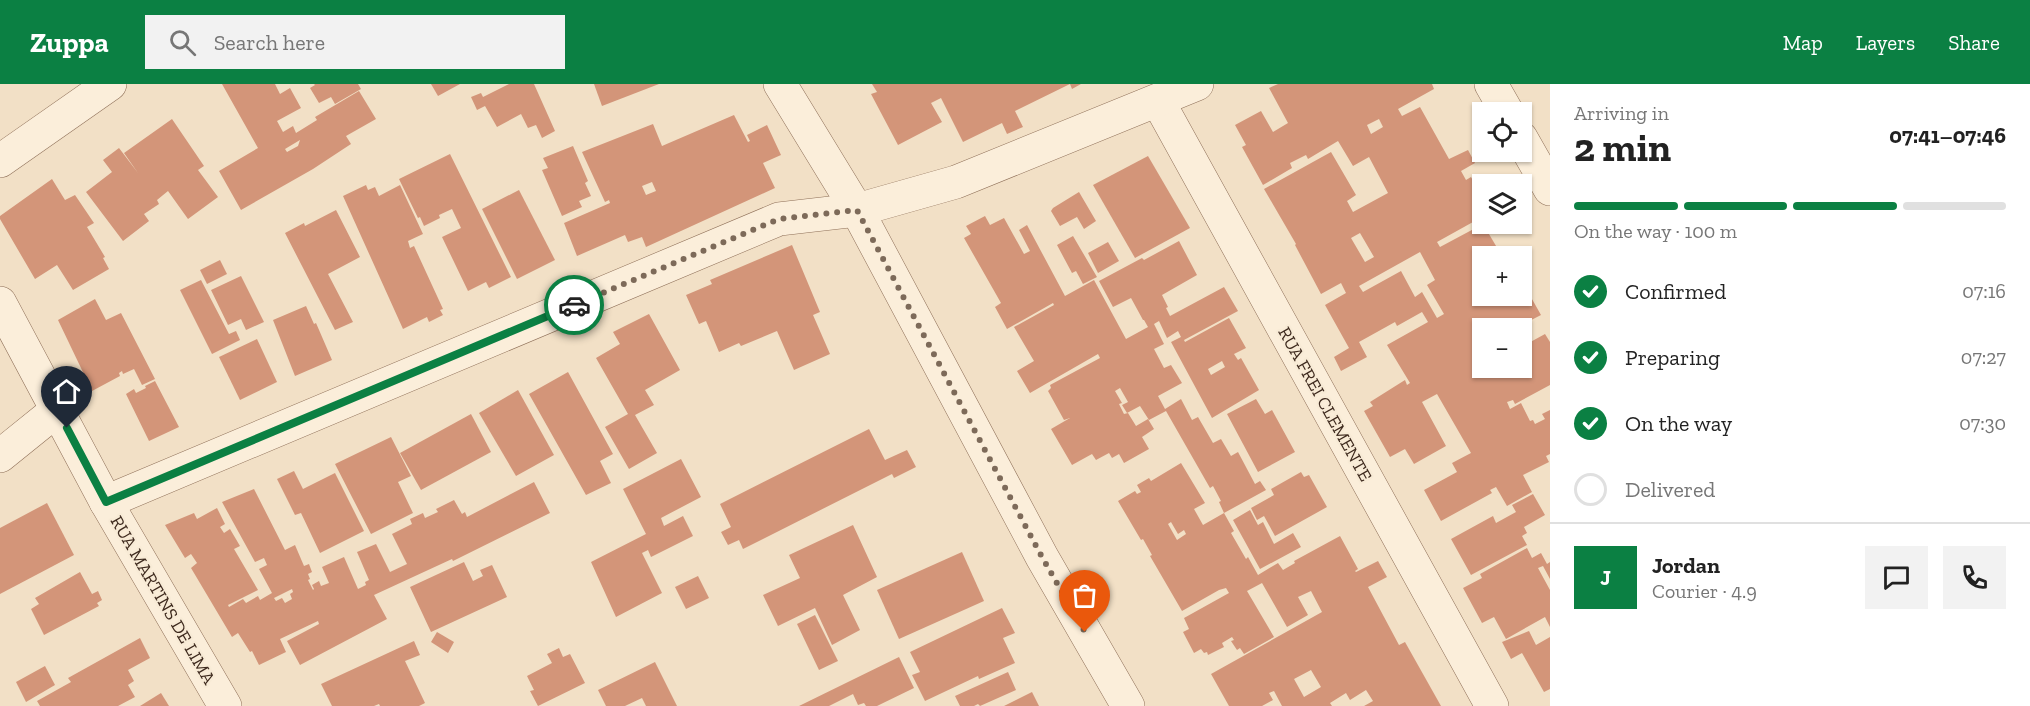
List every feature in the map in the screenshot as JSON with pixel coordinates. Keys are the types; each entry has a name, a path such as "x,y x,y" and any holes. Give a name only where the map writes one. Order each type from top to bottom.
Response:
{"street":[{"path":"0,161 110,84"},
{"path":"780,84 857,210 1042,557 1128,706"},
{"path":"106,502 779,219 857,210 956,182 1197,84"},
{"path":"1491,84 1501,102"},
{"name":"RUA FREI CLEMENTE","path":"1158,101 1492,706"},
{"path":"1532,157 1550,189"},
{"name":"RUA MARTINS DE LIMA","path":"0,303 106,502 225,706"},
{"path":"0,456 57,410"}],"building":[{"path":"222,84 275,84 280,94 290,88 301,108 277,121 283,132 293,126 296,133 317,120 315,117 359,91 376,119 346,136 351,144 313,169 241,210 219,171 258,148","holes":["300,140 298,146 287,152 285,149"]},
{"path":"314,84 358,84 361,89 335,104 331,97 319,103 310,88"},
{"path":"431,84 460,84 438,96"},
{"path":"509,84 534,84 555,131 542,138 536,125 528,128 521,114 497,127 485,106 477,110 471,97 481,93 483,97"},
{"path":"594,84 659,84 602,106"},
{"path":"872,84 1070,84 1015,111 1023,127 1007,134 1002,123 963,142 941,98 931,103 942,122 898,145 871,94 877,92"},
{"path":"1070,84 1081,84 1072,89"},
{"path":"1278,84 1432,84 1434,89 1398,109 1402,116 1420,107 1449,159 1468,150 1472,162 1475,163 1461,171 1466,180 1471,177 1472,179 1472,223 1437,242 1440,247 1472,230 1472,234 1489,234 1496,246 1472,246 1472,306 1532,306 1532,299 1541,315 1532,320 1472,318 1472,378 1532,378 1532,341 1545,334 1550,342 1550,385 1515,404 1513,400 1507,402 1510,409 1521,403 1530,421 1533,420 1535,424 1545,419 1542,414 1550,410 1550,454 1546,456 1549,462 1523,475 1532,492 1507,506 1496,487 1490,490 1492,493 1441,521 1424,490 1457,472 1452,463 1471,453 1437,394 1422,402 1446,446 1414,464 1405,449 1390,457 1364,411 1373,406 1370,402 1405,380 1407,385 1410,383 1387,345 1428,322 1422,312 1397,326 1395,322 1359,342 1367,357 1341,371 1334,357 1349,348 1325,305 1346,293 1341,283 1321,294 1296,244 1264,189 1331,152 1356,195 1347,201 1353,212 1388,193 1369,157 1353,166 1338,141 1308,159 1306,155 1290,163 1292,168 1263,185 1242,147 1246,145 1235,125 1261,111 1273,132 1288,123 1269,88","holes":["1379,119 1383,127 1371,134 1367,125","1360,233 1374,257 1365,262 1351,238","1420,252 1435,280 1427,285 1444,314 1437,318 1422,292 1415,297 1401,271 1363,292 1359,286"]},
{"path":"734,115 748,142 750,141 747,135 767,125 781,155 763,163 775,188 646,247 642,237 628,242 625,235 577,256 564,223 610,203 609,200 605,202 582,152 653,124 662,146","holes":["652,182 656,191 646,195 642,186"]},
{"path":"172,119 204,166 198,170 218,197 188,219 168,191 157,200 159,204 144,214 149,221 123,241 86,192 112,172 103,160 119,148 138,173 124,153"},
{"path":"573,146 588,181 585,183 591,196 579,201 582,207 562,216 542,170 548,168 543,158"},
{"path":"450,154 511,277 489,288 486,282 468,291 442,237 461,228 452,209 424,226 399,179"},
{"path":"1148,156 1190,228 1135,258 1093,185"},
{"path":"52,179 65,200 75,195 94,223 87,227 105,257 103,258 109,269 73,290 57,265 35,279 0,219 0,216"},
{"path":"366,185 368,190 375,187 379,196 400,185 423,234 408,241 410,248 414,246 443,309 440,310 443,315 429,322 427,317 403,329 343,196"},
{"path":"519,190 555,260 517,279 482,209"},
{"path":"1079,192 1096,221 1084,229 1077,217 1060,226 1051,211"},
{"path":"336,210 360,257 328,274 353,322 335,330 285,233 304,223 305,226"},
{"path":"985,216 990,225 1004,218 1024,254 1030,251 1019,230 1027,225 1065,296 1094,280 1126,339 1148,327 1131,298 1113,307 1099,281 1179,241 1197,275 1162,295 1170,316 1224,287 1238,311 1184,340 1185,342 1229,318 1246,348 1234,354 1238,360 1241,358 1259,390 1212,418 1171,342 1181,337 1178,331 1167,338 1159,321 1154,324 1164,344 1154,349 1164,368 1171,365 1182,383 1158,396 1165,409 1181,399 1192,420 1198,417 1213,443 1221,439 1231,456 1238,452 1255,484 1260,481 1266,490 1224,513 1213,486 1210,488 1166,411 1149,420 1140,406 1127,413 1122,405 1128,402 1120,388 1115,391 1122,403 1119,404 1124,414 1128,413 1136,426 1148,419 1154,429 1142,437 1149,449 1124,463 1119,454 1112,458 1109,453 1096,460 1092,454 1072,465 1051,429 1070,418 1064,420 1048,391 1051,388 1050,385 1100,358 1098,354 1030,393 1017,371 1034,361 1014,327 1054,305 1053,303 1007,329 995,307 1001,303 964,238 971,234 966,226","holes":["1222,361 1225,367 1211,375 1208,369"]},
{"path":"1073,236 1097,277 1083,284 1076,271 1072,273 1057,245"},
{"path":"1108,242 1119,261 1098,273 1088,253"},
{"path":"792,245 820,312 813,315 830,354 794,370 777,331 741,346 739,343 719,352 706,321 699,324 686,295 712,284 710,280"},
{"path":"220,260 227,274 207,284 200,270"},
{"path":"241,276 264,322 246,330 241,319 228,325 211,290"},
{"path":"201,280 229,334 236,331 240,340 212,354 180,290"},
{"path":"95,299 106,320 121,313 155,379 142,385 134,369 123,374 122,371 119,373 120,376 92,391 58,320"},
{"path":"306,306 332,360 295,376 273,320"},
{"path":"649,314 680,370 645,390 654,405 635,415 657,453 629,469 605,427 628,414 596,358 620,344 613,332"},
{"path":"257,339 277,382 240,400 219,357"},
{"path":"568,372 613,454 600,461 611,483 586,495 529,394"},
{"path":"155,381 179,427 149,441 126,394 134,389 136,393"},
{"path":"518,390 554,455 516,476 479,413"},
{"path":"1256,399 1265,414 1272,410 1295,452 1258,472 1227,414"},
{"path":"471,414 491,452 421,490 400,453"},
{"path":"869,429 885,460 907,450 916,467 894,478 892,474 743,549 739,540 728,545 721,532 731,527 720,504"},
{"path":"391,437 411,476 398,482 413,513 371,534 335,464"},
{"path":"681,459 701,497 661,518 664,526 683,516 693,536 651,557 648,550 642,553 662,593 616,617 591,562 646,534 623,489"},
{"path":"1181,463 1205,503 1194,509 1203,525 1224,513 1234,531 1231,533 1258,575 1278,563 1283,570 1295,563 1294,561 1340,536 1358,569 1356,572 1378,561 1387,577 1368,587 1399,645 1405,642 1441,706 1364,706 1373,701 1366,690 1350,700 1346,693 1330,703 1332,706 1282,706 1274,691 1269,693 1273,700 1262,706 1229,706 1211,674 1322,612 1311,591 1298,597 1308,615 1287,627 1262,583 1247,591 1274,637 1244,654 1240,648 1237,650 1231,641 1234,640 1232,637 1222,643 1224,647 1208,655 1201,649 1194,653 1183,632 1189,629 1184,618 1229,593 1226,588 1219,590 1182,611 1150,556 1152,555 1143,539 1141,540 1118,501 1135,491 1137,494 1141,492 1137,485 1149,478 1151,481","holes":["1171,522 1178,534 1184,530 1186,534 1177,540 1168,524","1311,670 1321,687 1304,697 1294,679"]},
{"path":"294,471 303,489 335,473 364,531 320,553 301,513 295,515 277,479"},
{"path":"1301,472 1304,477 1309,475 1327,507 1275,536 1264,516 1257,520 1251,508 1274,495 1271,489"},
{"path":"534,482 550,513 453,561 452,559 374,595 387,619 300,665 287,641 319,624 318,621 280,639 286,652 259,665 252,651 250,652 238,633 232,637 191,568 197,563 191,554 185,558 165,525 194,513 197,519 217,508 225,524 220,527 224,533 230,529 240,546 234,549 258,590 228,605 229,607 243,599 246,603 258,596 260,600 272,593 259,569 267,565 264,558 255,562 222,502 254,489 285,550 295,545 304,566 309,564 312,572 308,574 310,579 308,580 313,590 312,585 319,581 321,586 329,583 322,567 344,557 358,589 366,585 365,582 369,580 357,552 376,544 390,572 407,564 392,534 412,524 410,519 423,513 425,518 438,512 436,509 454,500 462,514 465,512 467,517","holes":["292,589 293,592 290,594 292,599 285,603 282,598 276,601 274,598"]},
{"path":"1533,494 1545,515 1524,527 1527,533 1522,536 1527,545 1471,575 1451,539 1493,516 1496,523 1516,512 1512,505"},
{"path":"47,503 74,555 0,594 0,528"},
{"path":"1250,510 1258,525 1263,522 1274,544 1293,533 1301,547 1260,569 1233,520"},
{"path":"853,525 877,577 843,595 860,630 832,645 815,608 778,626 763,595 800,578 789,555"},
{"path":"1527,548 1532,558 1541,553 1547,564 1550,562 1550,579 1543,566 1538,568 1550,590 1550,627 1545,617 1506,639 1494,617 1482,623 1463,588 1482,578 1480,574"},
{"path":"962,552 984,601 899,639 877,590"},
{"path":"464,562 473,581 483,576 480,570 492,565 507,597 431,632 410,587"},
{"path":"80,572 92,594 98,591 102,600 97,603 99,606 44,635 31,609 39,604 35,598"},
{"path":"698,576 709,598 686,609 675,587"},
{"path":"1002,608 1015,633 1003,638 1015,663 979,679 978,676 925,701 912,675 920,672 910,652"},
{"path":"815,615 838,661 819,670 797,624"},
{"path":"1529,631 1536,645 1550,637 1550,689 1544,692 1522,653 1511,659 1502,642"},
{"path":"437,632 454,642 448,653 431,642"},
{"path":"140,638 150,658 128,670 134,681 128,685 135,697 118,706 40,706 37,701 71,682 68,678"},
{"path":"414,641 420,655 405,661 425,703 419,706 380,706 379,704 332,706 321,684"},
{"path":"559,648 563,657 570,654 585,683 538,706 530,691 534,690 527,676 552,663 547,654"},
{"path":"899,657 914,688 877,706 866,706 864,703 858,705 853,694 829,706 799,706"},
{"path":"655,662 677,706 646,706 642,698 625,706 606,706 598,690"},
{"path":"45,666 55,685 26,702 16,682"},
{"path":"1008,672 1016,690 980,706 978,704 960,706 955,696"},
{"path":"1032,692 1039,706 1004,706"},
{"path":"161,693 169,706 140,706"}],"way so far":[{"path":"574,305 779,219 857,210 1042,557 1085,632"}],"route":[{"path":"67,428 106,502 574,305"}]}
